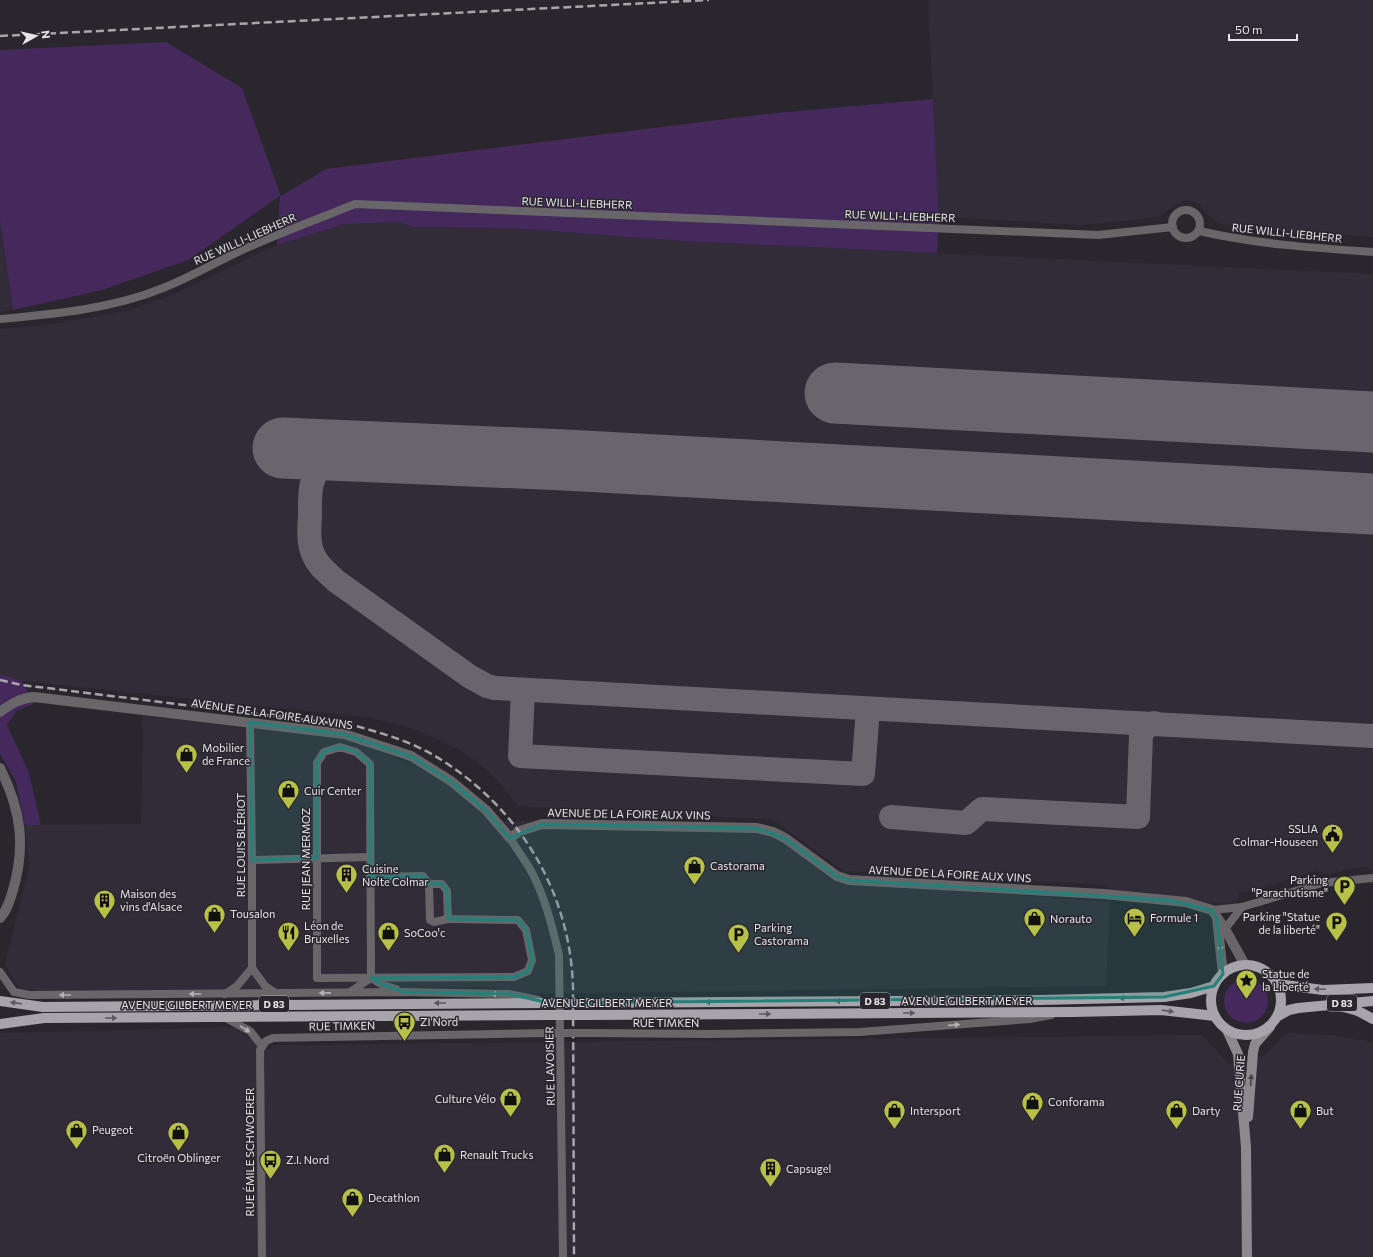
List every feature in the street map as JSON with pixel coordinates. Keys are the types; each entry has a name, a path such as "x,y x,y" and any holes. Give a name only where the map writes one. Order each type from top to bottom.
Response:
{"main road":[{"path":"1245,965 1255,966 1272,976 1278,984 1281,995 1281,1006 1278,1016 1270,1026 1260,1033 1249,1036 1238,1035 1227,1030 1220,1024 1211,1007 1211,996 1214,986 1223,974 1237,966 1245,965"},
{"name":"D 83","path":"1278,984 1323,990 1373,988"},
{"name":"AVENUE GILBERT MEYER","path":"0,1001 43,1007 549,1002 1041,1000 1164,997 1191,993 1214,986"},
{"name":"D 83","path":"1278,1016 1289,1010 1298,1008 1373,1001"},
{"path":"1334,1004 1358,1011 1373,1019"},
{"name":"AVENUE GILBERT MEYER","path":"0,1024 44,1018 1073,1012 1161,1010 1215,1016"},
{"name":"RUE CURIE","path":"1246,1147 1253,1052 1255,1044 1270,1026"},
{"name":"RUE CURIE","path":"1227,1030 1238,1054 1246,1147 1247,1257"}],"street":[{"name":"RUE WILLI-LIEBHERR","path":"0,319 37,315 124,301 163,288 241,250 355,204 1098,235 1173,227"},
{"path":"1188,210 1196,214 1199,218 1199,231 1192,237 1187,238 1178,235 1172,223 1176,215 1188,210"},
{"name":"RUE WILLI-LIEBHERR","path":"1199,231 1232,239 1302,247 1373,252"},
{"name":"AVENUE DE LA FOIRE AUX VINS","path":"0,712 23,698 34,697 344,734 411,756 451,781 486,810 510,838 520,831 542,824 757,828 773,832 785,838 837,876 849,880 1104,894 1186,902 1214,914 1322,883 1373,878"},
{"name":"RUE LOUIS BLÉRIOT","path":"250,722 252,968"},
{"name":"RUE JEAN MERMOZ","path":"370,857 370,764 356,752 340,748 324,752 317,764 317,978 371,978"},
{"path":"0,768 10,787 17,809 20,834 20,859 17,874 4,914 0,918"},
{"name":"RUE LAVOISIER","path":"510,838 530,869 543,897 559,955 563,1257"},
{"path":"252,860 370,857 371,978"},
{"path":"350,992 371,978 514,977 528,972 532,960 526,930 518,920 448,919 434,922 430,920 429,884 423,876 370,877"},
{"path":"429,884 442,884 447,891 448,919"},
{"path":"1225,929 1242,907"},
{"path":"1214,914 1225,929 1245,965"},
{"path":"1214,914 1223,974"},
{"path":"224,994 237,986 252,968 265,986 276,993"},
{"name":"AVENUE GILBERT MEYER","path":"0,972 14,992 30,995 403,992 509,994 549,1002"},
{"path":"371,978 383,985 403,992"},
{"name":"RUE TIMKEN","path":"262,1046 266,1041 273,1038 550,1033 709,1034 860,1032 1030,1019 1073,1012"},
{"path":"224,1017 250,1031 262,1046"},
{"name":"RUE ÉMILE SCHWOERER","path":"262,1046 260,1050 262,1257"}],"highlighted area":[{"path":"250,722 344,734 411,756 451,781 486,810 510,838 542,824 757,828 785,838 837,876 849,880 1169,900 1212,910 1217,918 1223,974 1214,986 1164,997 549,1003 509,994 403,992 383,985 371,978 514,977 528,971 532,960 526,930 518,920 448,919 447,891 442,884 429,884 423,876 370,877 370,764 356,752 340,747 324,752 317,763 317,858 252,860"}],"shaded area":[{"path":"928,0 1373,0 1373,237 1238,228 1219,223 1208,215 1200,204 1187,200 1174,205 1159,217 1084,225 939,217"},
{"path":"166,42 242,88 281,196 326,169 765,114 933,99 939,217 937,253 683,241 512,228 413,227 402,222 345,224 277,245 280,196 188,260 102,290 13,310 0,220 0,50"},
{"path":"0,220 13,310 0,312"},
{"path":"402,222 413,227 512,228 683,241 1373,274 1373,869 1364,867 1344,869 1339,873 1325,874 1317,870 1254,891 1239,893 1238,901 1226,903 1206,902 1188,898 1131,894 1108,888 1108,885 844,871 773,820 518,806 502,785 486,769 460,750 418,730 367,717 22,681 0,674 0,329 46,325 127,311 167,297 277,245 345,224"},
{"path":"0,674 22,681 34,704 16,711 7,725 29,773 41,825 25,825 16,782 0,754"},
{"path":"143,716 342,738 410,763 450,786 490,820 750,832 780,839 839,882 1110,902 1106,986 531,994 485,987 46,993 18,987 5,964 29,868 25,825 141,824"},
{"path":"1246,979 1258,983 1264,989 1268,1001 1264,1013 1258,1019 1246,1023 1234,1019 1228,1013 1224,1001 1228,989 1234,983"},
{"path":"236,1027 265,1051 276,1045 1202,1035 1229,1064 1263,1056 1287,1033 1331,1035 1373,1042 1373,1257 0,1257 0,1034"}],"taxiway":[{"path":"354,451 339,453 331,457 324,463 315,475 310,495 309,537 312,551 316,560 336,581 469,676 487,686 495,688 1373,736"},
{"path":"523,691 520,756 863,774 868,709"},
{"path":"891,817 966,823 982,809 1138,817 1141,735 1145,728 1154,723"}],"runway":[{"path":"835,393 1373,422"},
{"path":"283,448 565,460 1373,504"}],"railway":[{"path":"0,36 709,0"},
{"path":"0,680 22,685 356,726 400,740 430,753 469,779 494,802 516,828 535,856 551,886 562,918 570,952 573,987 574,1257"}],"place":[{"name":"Mobilier de France","path":"187,774"},
{"name":"Cuir Center","path":"288,810"},
{"name":"SSLIA Colmar-Houseen","path":"1333,854"},
{"name":"Castorama","path":"694,886"},
{"name":"Cuisine Nolte Colmar","path":"346,894"},
{"name":"Parking \"Parachutisme\"","path":"1344,906"},
{"name":"Maison des vins d'Alsace","path":"105,920"},
{"name":"Tousalon","path":"214,934"},
{"name":"Norauto","path":"1035,938"},
{"name":"Formule 1","path":"1135,938"},
{"name":"Parking \"Statue de la liberté\"","path":"1336,942"},
{"name":"Léon de Bruxelles","path":"289,952"},
{"name":"SoCoo'c","path":"389,952"},
{"name":"Parking Castorama","path":"738,954"},
{"name":"Statue de la Liberté","path":"1247,1000"},
{"name":"ZI Nord","path":"404,1042"},
{"name":"Culture Vélo","path":"511,1118"},
{"name":"Conforama","path":"1033,1122"},
{"name":"Intersport","path":"895,1130"},
{"name":"Darty","path":"1177,1130"},
{"name":"But","path":"1301,1130"},
{"name":"Peugeot","path":"77,1150"},
{"name":"Citroën Oblinger","path":"179,1152"},
{"name":"Renault Trucks","path":"445,1174"},
{"name":"Z.I. Nord","path":"271,1180"},
{"name":"Capsugel","path":"771,1188"},
{"name":"Decathlon","path":"352,1218"}]}
